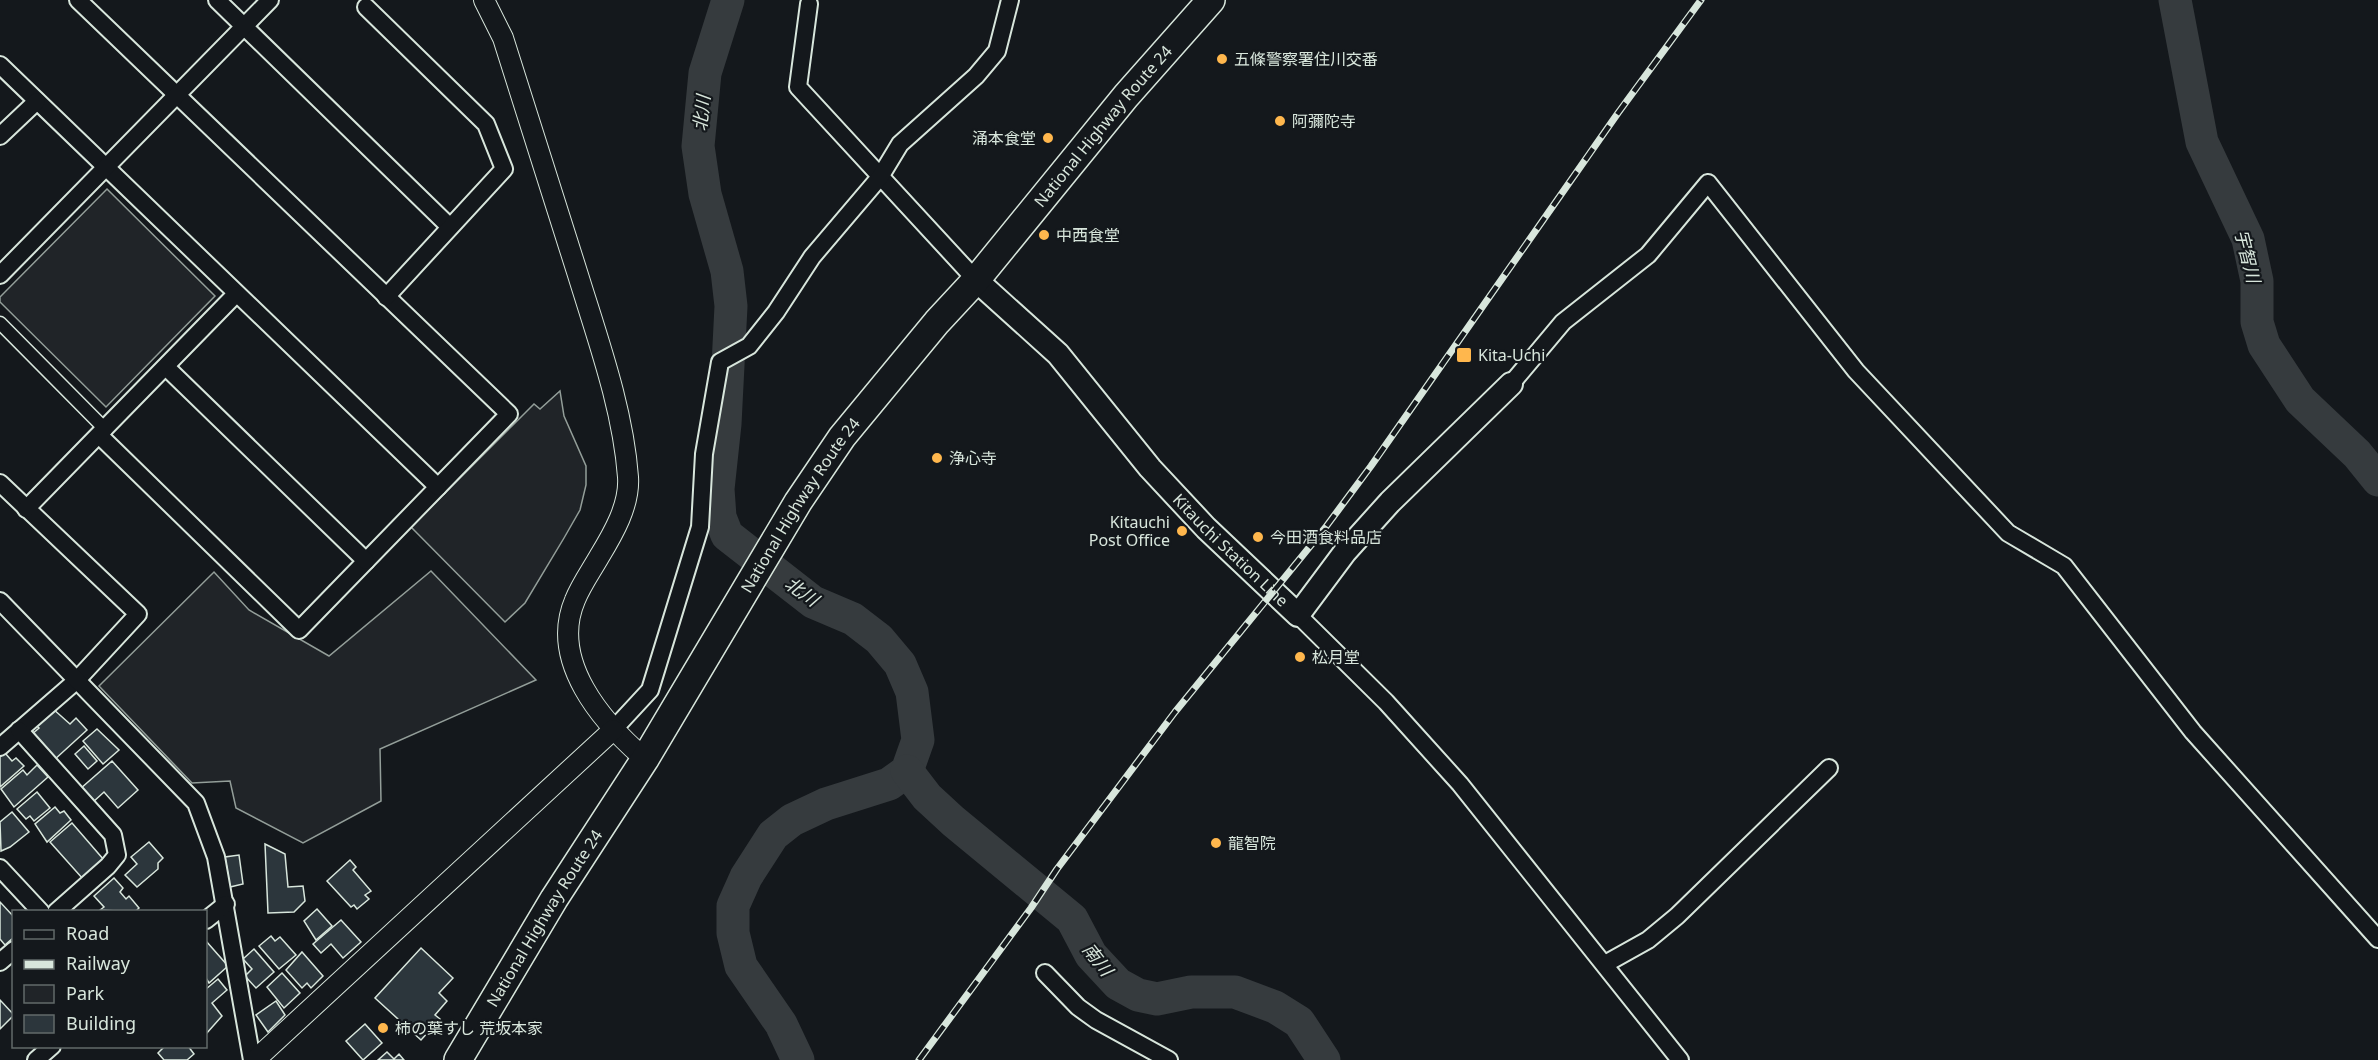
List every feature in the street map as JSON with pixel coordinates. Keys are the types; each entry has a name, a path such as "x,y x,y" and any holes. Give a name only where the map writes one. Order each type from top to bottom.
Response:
{"highway":[{"name":"National Highway Route 24","path":"458,1060 554,899 645,759 798,502 842,437 937,322 976,280 1126,96 1211,0"}],"main road":[{"name":"Kitauchi Station Line","path":"976,280 1058,354 1150,468 1206,528 1298,615 1345,552 1390,502 1510,384"}],"street":[{"path":"0,323 103,433 299,630 509,414 175,96 78,0"},
{"path":"218,0 450,227"},
{"path":"0,275 270,0"},
{"path":"484,0 506,48 591,317 624,439 628,481 622,511 574,602 568,635 573,664 592,700 613,730 645,759"},
{"path":"254,1060 613,730 650,690 700,527 704,454 720,362 748,346 776,312 812,257 880,177 900,144 976,76 997,51 1010,0"},
{"path":"366,2 486,124 504,169 386,297"},
{"path":"809,4 798,87 976,280"},
{"path":"0,65 235,295 438,487"},
{"path":"0,136 36,101"},
{"path":"1510,384 1563,322 1648,255 1708,183 1856,371 2008,533 2064,566 2193,732 2378,939"},
{"path":"26,509 103,433 235,295"},
{"path":"166,367 366,561"},
{"path":"0,483 138,614 76,681 0,747"},
{"path":"0,601 196,803 216,857 254,1060"},
{"path":"1298,615 1386,702 1460,784 1680,1060"},
{"path":"19,730 113,835 117,855 108,866 58,910"},
{"path":"1605,964 1648,940 1670,922 1829,768"},
{"path":"0,868 39,910"},
{"path":"207,919 226,904"},
{"path":"0,962 12,952"},
{"path":"1045,974 1078,1007 1096,1020 1169,1060"},
{"path":"36,1060 51,1048"}],"green space":[{"path":"107,189 215,296 106,407 0,302 0,297"},
{"path":"560,391 564,416 586,466 586,485 580,510 564,538 525,603 505,622 411,527 534,404 540,409"},
{"path":"431,571 536,680 380,749 381,801 303,843 236,808 230,781 192,783 99,686 214,572 249,610 329,656"}],"building":[{"path":"52,708 70,724 76,718 87,730 53,761 31,735 39,728 34,724"},
{"path":"97,729 119,750 103,764 83,741"},
{"path":"84,746 97,761 88,769 75,754"},
{"path":"5,753 12,761 16,758 24,766 0,787 0,757"},
{"path":"112,761 138,790 118,808 104,792 92,803 80,789"},
{"path":"37,765 48,777 14,807 1,789 23,770 27,775"},
{"path":"37,792 50,808 34,821 30,816 26,819 17,809"},
{"path":"55,807 60,813 64,811 71,820 47,842 35,824"},
{"path":"12,812 29,832 1,851 0,822"},
{"path":"72,823 104,860 83,879 50,842"},
{"path":"149,842 163,858 158,863 158,869 137,887 125,875 137,864 131,857"},
{"path":"265,844 285,854 288,887 303,886 305,901 294,912 268,913"},
{"path":"239,855 243,884 230,887 225,857"},
{"path":"350,860 356,867 353,870 371,891 365,895 369,899 357,909 354,905 351,907 327,881"},
{"path":"114,878 123,888 120,892 126,899 129,896 139,908 137,910 100,910 104,907 94,896"},
{"path":"0,902 12,915 12,939 5,945 0,939"},
{"path":"317,909 332,926 316,940 304,921"},
{"path":"341,920 361,942 343,958 331,944 321,953 313,944"},
{"path":"271,936 275,941 280,937 296,955 279,969 259,946"},
{"path":"207,942 228,966 209,983 207,980"},
{"path":"421,948 453,978 439,993 447,1001 435,1015 440,1019 421,1040 375,998"},
{"path":"254,949 274,972 256,988 245,976 252,969 243,959"},
{"path":"302,952 323,976 311,988 307,983 302,988 286,970"},
{"path":"282,973 300,993 284,1008 267,987"},
{"path":"218,979 227,990 212,1003 222,1016 207,1033 207,988"},
{"path":"0,1000 12,1013 12,1017 0,1029"},
{"path":"276,1001 285,1015 268,1032 256,1015"},
{"path":"365,1024 382,1043 363,1060 346,1041"},
{"path":"163,1048 190,1048 194,1054 187,1060 164,1060 158,1053"},
{"path":"387,1052 394,1059 399,1054 404,1060 378,1060"}],"waterway":[{"name":"北川","path":"728,0 705,73 698,146 705,194 727,271 731,306 725,424 718,489 720,517 727,535 813,602 853,619 879,639 900,664 912,692 918,740 907,771 889,784 826,804 792,820 773,835 746,877 733,906 733,933 741,966 781,1024 798,1060"},
{"name":"宇智川","path":"2175,0 2202,142 2248,239 2257,281 2257,322 2264,345 2300,400 2357,454 2378,480"},
{"name":"南川","path":"907,771 927,797 953,821 1072,919 1091,955 1118,984 1138,995 1157,999 1191,992 1235,992 1275,1007 1299,1022 1324,1060"}],"railway":[{"path":"919,1060 1057,869 1175,712 1325,528 1371,466 1618,113 1701,0"}],"place":[{"name":"五條警察署住川交番","path":"1222,59"},
{"name":"阿彌陀寺","path":"1280,121"},
{"name":"涌本食堂","path":"1048,138"},
{"name":"中西食堂","path":"1044,235"},
{"name":"Kita-Uchi","path":"1464,355"},
{"name":"浄心寺","path":"937,458"},
{"name":"Kitauchi Post Office","path":"1182,531"},
{"name":"今田酒食料品店","path":"1258,537"},
{"name":"松月堂","path":"1300,657"},
{"name":"龍智院","path":"1216,843"},
{"name":"柿の葉すし 荒坂本家","path":"383,1028"}]}
